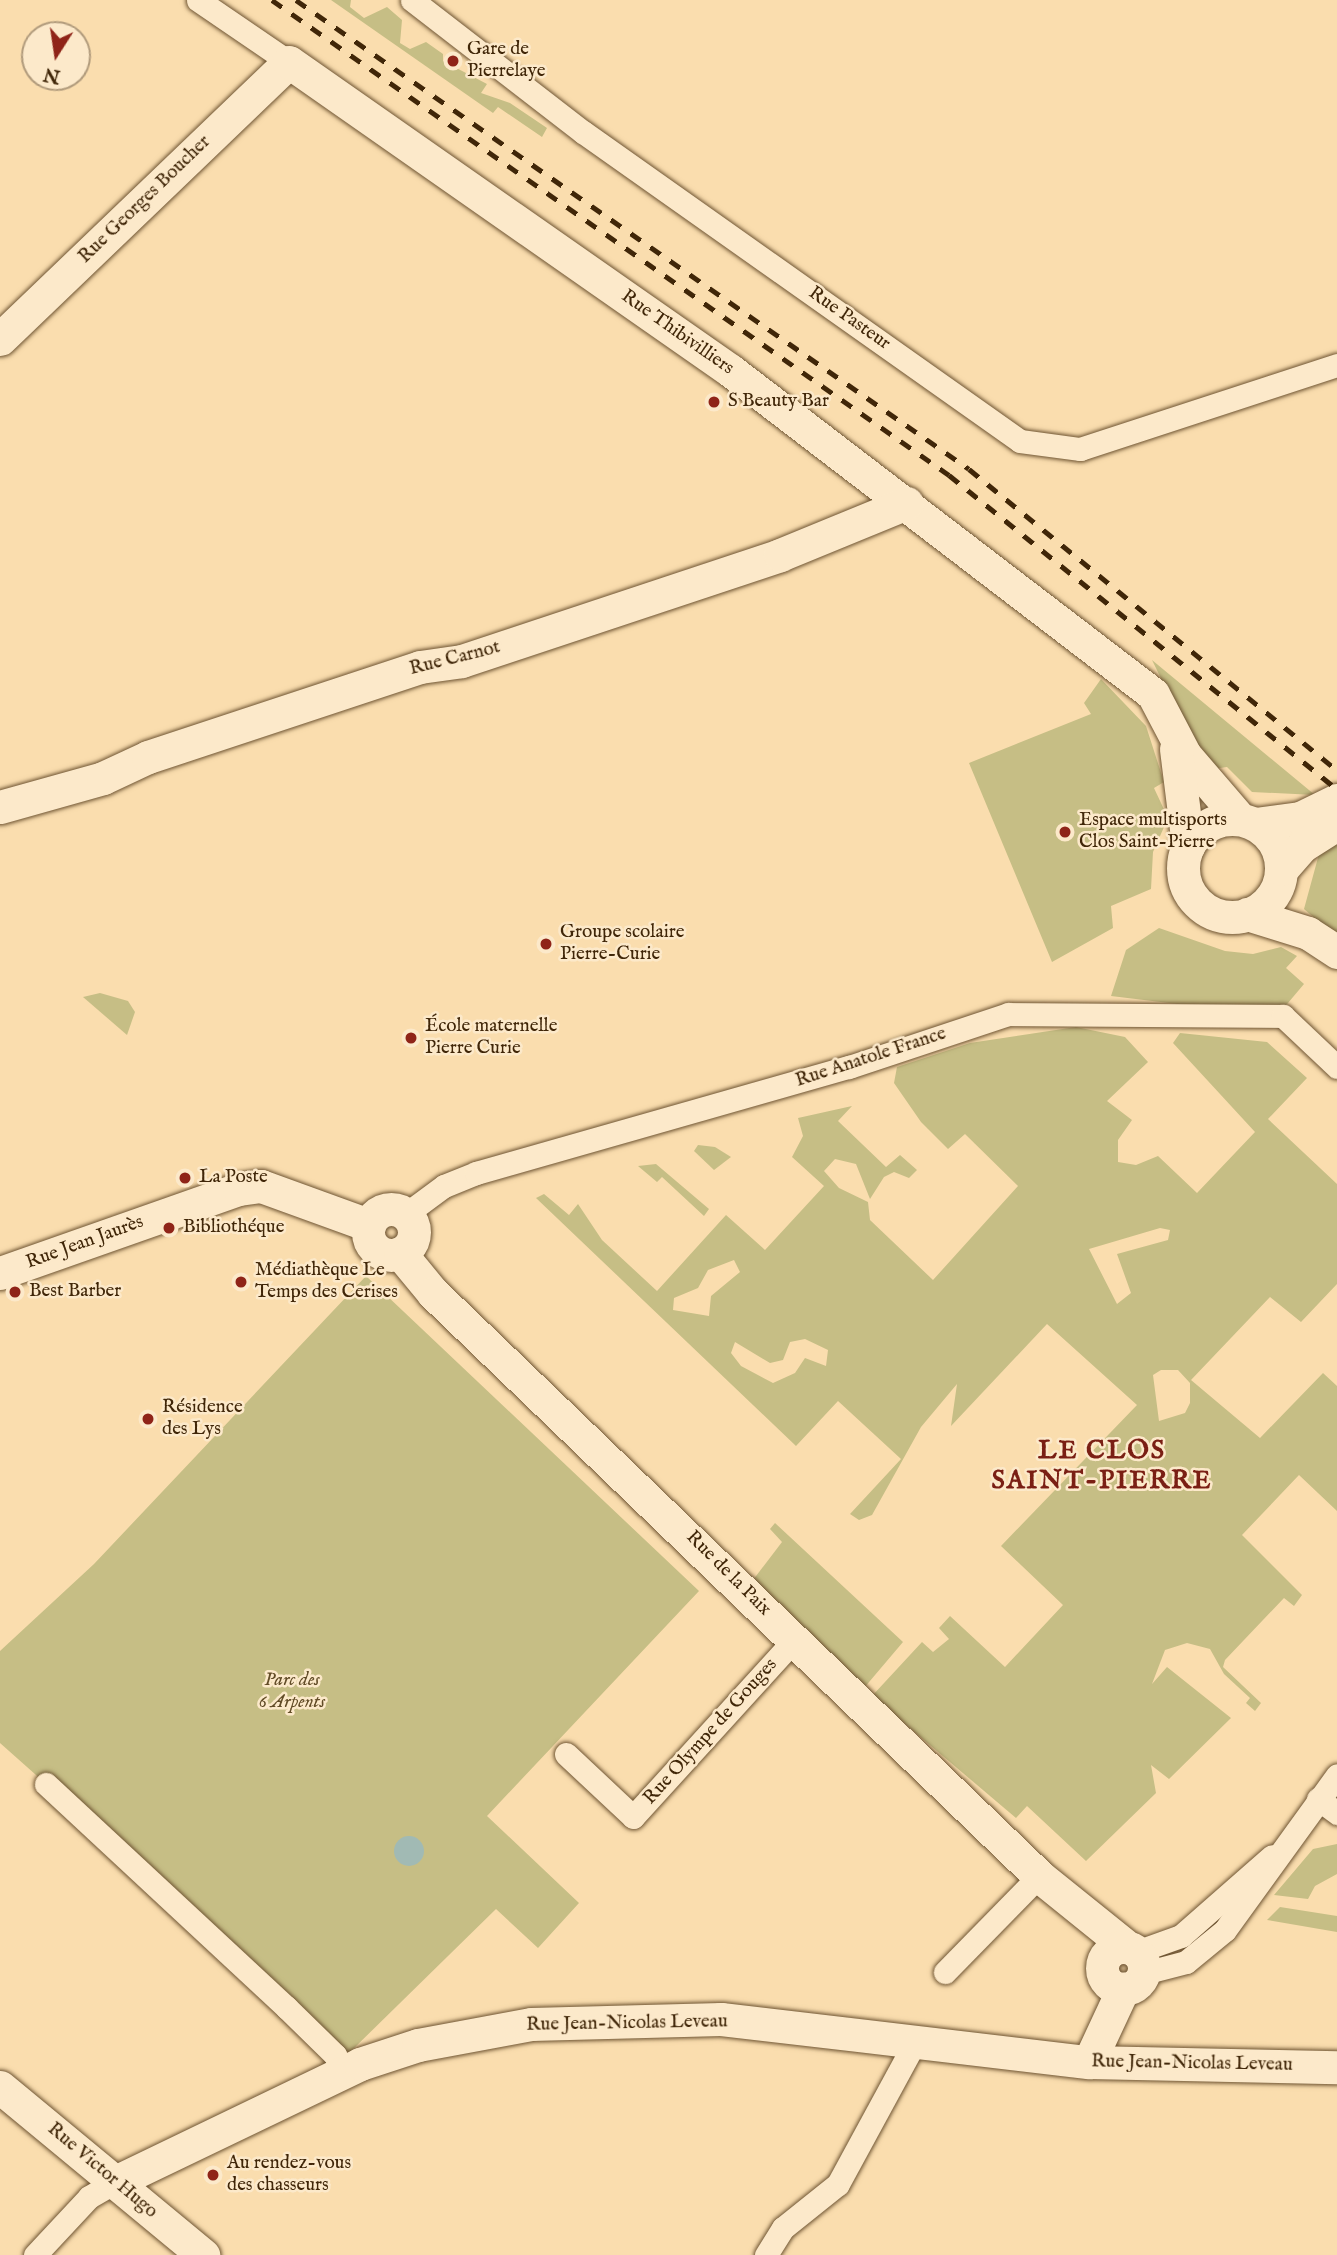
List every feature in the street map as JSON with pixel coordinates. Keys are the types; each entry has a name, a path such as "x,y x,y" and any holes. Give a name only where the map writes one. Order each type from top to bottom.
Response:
{"street":[{"path":"198,0 289,62"},
{"name":"Rue Pasteur","path":"412,0 583,132 1020,440 1049,450 1080,449 1337,365"},
{"name":"Rue Georges Boucher","path":"0,339 289,62"},
{"name":"Rue Thibivilliers","path":"289,62 907,503 1153,694 1173,733 1213,794 1247,822"},
{"name":"Rue Carnot","path":"0,807 103,778 148,757 420,667 515,644 780,555 907,503"},
{"name":"Rue Thibivilliers","path":"1173,733 1188,846"},
{"path":"1337,800 1300,818 1208,825 1188,846 1184,871 1194,898 1218,914 1247,914 1308,933 1337,952"},
{"path":"1247,822 1273,840 1281,874 1308,933"},
{"path":"1247,914 1272,897 1281,874 1326,830"},
{"name":"Rue Anatole France","path":"407,1214 444,1186 476,1173 824,1075 1008,1014 1283,1016 1337,1067"},
{"name":"Rue Jean Jaurès","path":"0,1273 239,1189 261,1186 369,1225"},
{"path":"384,1209 407,1214 415,1232 400,1253 373,1247 369,1225 384,1209"},
{"name":"Rue de la Paix","path":"400,1253 433,1293 1049,1883 1123,1967"},
{"name":"Rue Olympe de Gouges","path":"566,1754 633,1817 794,1640"},
{"path":"1094,2047 1115,2016 1123,1967 1175,1968 1209,1945 1259,1889 1286,1845 1337,1775"},
{"path":"46,1784 296,2017 335,2055 343,2072"},
{"path":"1318,1799 1337,1813"},
{"path":"946,1972 1049,1883"},
{"name":"Rue Jean-Nicolas Leveau","path":"115,2182 343,2072 418,2045 531,2024 721,2019 915,2042 1094,2047 1337,2067"},
{"path":"766,2255 783,2228 838,2184 915,2042"},
{"name":"Rue Victor Hugo","path":"0,2087 203,2255"},
{"path":"35,2255 89,2197 115,2182"}],"green space":[{"path":"331,0 351,0 350,7 364,18 387,7 402,20 400,43 410,49 426,42 443,54 443,61 487,84 481,93 510,103 547,128 542,137 498,107 493,113"},
{"path":"1152,660 1315,795 1252,792 1227,767 1206,770"},
{"name":"Espace multisports Clos Saint-Pierre","path":"1101,679 1146,726 1164,782 1154,788 1168,818 1153,852 1151,889 1111,906 1113,928 1052,962 969,763 1091,714 1084,703"},
{"path":"1337,842 1337,937 1304,909 1319,854"},
{"path":"1159,928 1225,951 1253,954 1281,947 1297,956 1286,968 1304,984 1277,1016 1111,996 1126,950"},
{"path":"100,993 128,1001 135,1012 127,1035 83,997"},
{"path":"1076,1027 1125,1037 1148,1062 1107,1101 1132,1120 1118,1140 1118,1162 1136,1165 1158,1156 1197,1193 1255,1132 1173,1043 1180,1033 1267,1042 1307,1078 1268,1119 1337,1184 1337,1284 1301,1322 1270,1297 1191,1380 1260,1438 1323,1373 1337,1386 1337,1511 1299,1475 1242,1535 1302,1595 1294,1606 1284,1598 1225,1660 1223,1667 1261,1703 1255,1711 1246,1703 1250,1698 1224,1674 1210,1649 1187,1643 1165,1650 1152,1684 1167,1667 1231,1718 1169,1779 1151,1765 1156,1793 1086,1861 1027,1806 1016,1818 872,1696 922,1642 933,1652 949,1639 939,1628 950,1616 1005,1667 1063,1605 1001,1546 1137,1405 1047,1324 951,1426 957,1384 921,1427 872,1515 859,1520 850,1514 901,1459 838,1401 796,1446 536,1198 544,1194 569,1215 578,1204 602,1240 657,1291 726,1215 765,1250 824,1186 792,1157 803,1136 798,1118 852,1106 838,1121 886,1167 900,1155 917,1170 909,1178 894,1172 884,1177 870,1199 856,1164 835,1159 824,1171 839,1188 868,1202 870,1220 933,1280 1018,1186 965,1134 948,1149 921,1122 894,1083 897,1067 970,1043","holes":["1160,1228 1170,1230 1168,1240 1117,1254 1131,1293 1117,1304 1089,1249","734,1260 740,1272 711,1296 709,1316 673,1310 674,1298 698,1288 708,1270","805,1339 828,1350 826,1366 805,1358 795,1373 773,1383 741,1366 731,1353 735,1342 770,1363 783,1360 790,1342","1161,1370 1178,1370 1190,1383 1190,1403 1185,1413 1159,1421 1153,1375"]},
{"path":"698,1145 715,1147 731,1157 714,1170 694,1151"},
{"path":"656,1164 709,1209 704,1216 662,1177 657,1182 638,1166"},
{"name":"Parc des 6 Arpents","path":"366,1276 699,1591 487,1816 579,1903 538,1948 496,1909 349,2053 0,1743 0,1651 94,1564"},
{"path":"775,1523 903,1642 864,1688 753,1580 782,1542 770,1529"},
{"path":"1337,1844 1337,1874 1315,1886 1308,1899 1274,1895 1313,1849"},
{"path":"1280,1907 1337,1916 1337,1932 1267,1920"}],"water":[{"path":"409,1836 420,1840 424,1851 420,1862 409,1866 398,1862 394,1851 398,1840"}],"railway":[{"path":"272,0 949,475 1337,789"},
{"path":"296,0 969,469 1337,770"}],"place":[{"name":"Gare de Pierrelaye","path":"453,61"},
{"name":"S Beauty Bar","path":"714,402"},
{"name":"Espace multisports Clos Saint-Pierre","path":"1065,832"},
{"name":"Groupe scolaire Pierre-Curie","path":"546,944"},
{"name":"École maternelle Pierre Curie","path":"411,1038"},
{"name":"La Poste","path":"185,1178"},
{"name":"Bibliothéque","path":"169,1228"},
{"name":"Médiathèque Le Temps des Cerises","path":"241,1282"},
{"name":"Best Barber","path":"15,1292"},
{"name":"Résidence des Lys","path":"148,1419"},
{"name":"Au rendez-vous des chasseurs","path":"213,2175"}],"district":[{"name":"LE CLOS SAINT-PIERRE","path":"1102,1466"}]}
